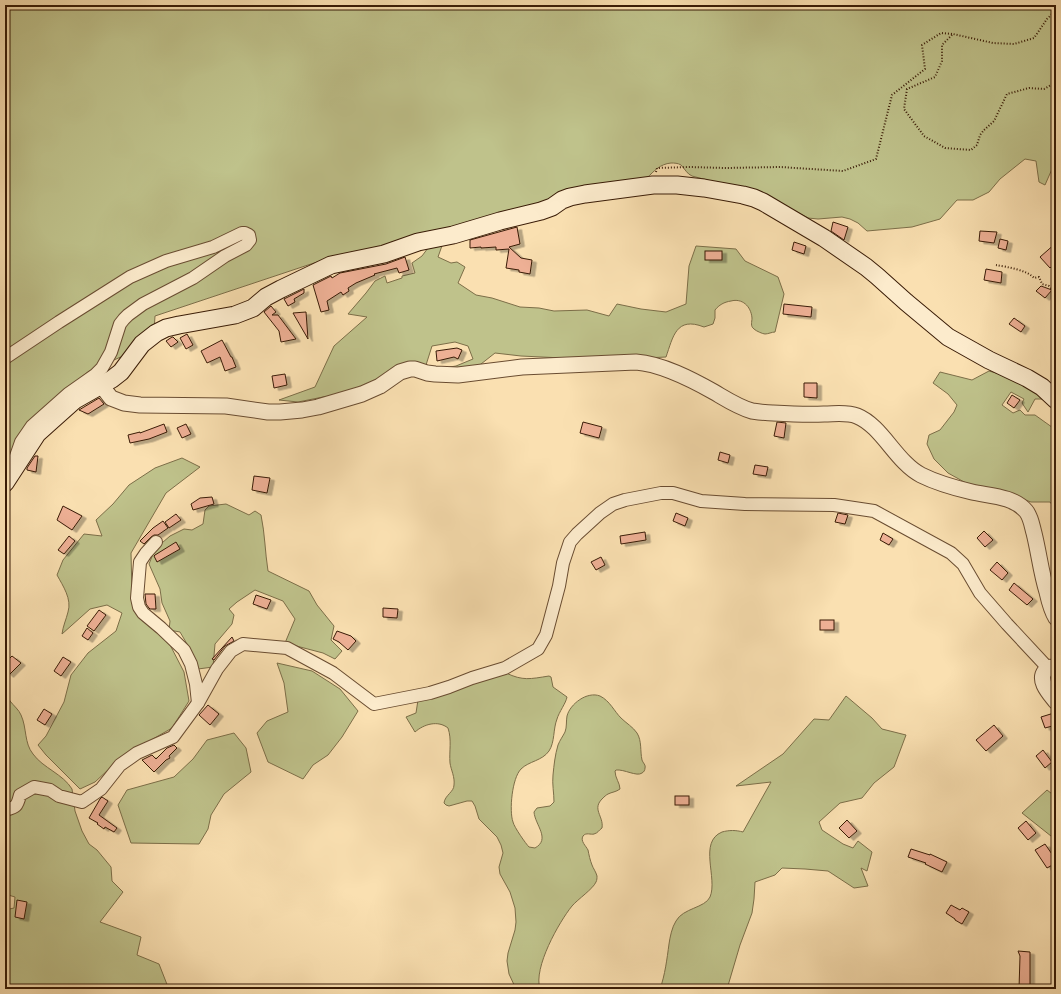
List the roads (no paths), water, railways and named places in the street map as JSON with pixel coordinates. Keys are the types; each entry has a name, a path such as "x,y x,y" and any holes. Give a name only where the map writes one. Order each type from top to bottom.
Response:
{"main road":[{"path":"8,478 37,434 75,400 112,379 121,372 142,344 156,333 166,328 235,315 253,308 266,297 330,265 384,254 418,242 452,235 541,211 570,197 653,185 677,185 704,188 743,195 763,202 824,238 866,267 948,337 989,360 1027,378 1056,400"}],"street":[{"path":"5,358 130,277 166,261 213,247 242,233 249,235 250,240 246,245 225,256 193,278 143,304 124,319 120,324 111,352 102,368 95,375 68,394 32,426 21,442 8,478"},
{"path":"101,385 111,398 124,403 140,405 226,406 268,412 285,412 318,407 362,394 380,386 400,372 410,369 435,374 458,375 522,367 636,362 653,365 672,372 739,406 754,411 787,414 855,415 863,419 877,430 906,464 920,475 933,481 994,496 1016,504 1025,511 1029,517 1036,541 1044,583 1056,618"},
{"path":"5,810 15,807 20,795 34,787 50,790 59,796 82,802 101,789 120,765 137,753 173,737 198,703 217,669 231,651 243,644 288,648 333,673 374,704 430,693 505,668 538,650 546,635 559,586 563,563 570,542 577,534 600,513 613,504 625,500 662,493 673,492 701,501 745,504 834,505 874,511 951,553 963,564 980,593 1007,624 1052,668 1044,672 1042,676 1046,690 1056,702"},
{"path":"156,542 140,562 137,598 139,607 142,613 161,628 184,650 191,664 195,677 198,703"}]}
